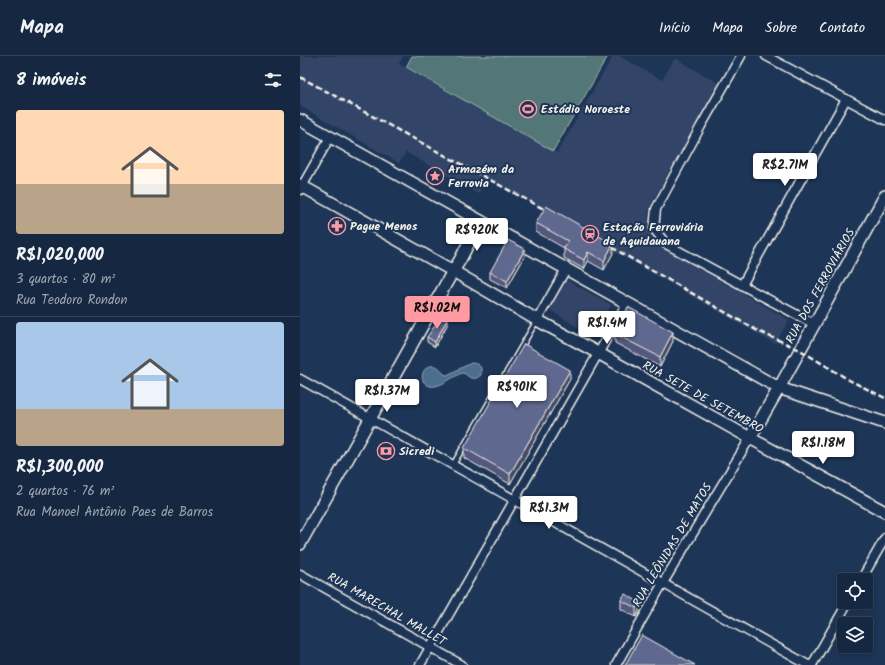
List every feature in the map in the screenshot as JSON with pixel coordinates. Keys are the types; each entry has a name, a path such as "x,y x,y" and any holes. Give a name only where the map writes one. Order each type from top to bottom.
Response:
{"main road":[{"path":"300,120 779,388 885,423"},
{"name":"RUA SETE DE SETEMBRO","path":"301,188 885,512"},
{"name":"RUA DOS FERROVIÁRIOS","path":"750,438 885,196"},
{"path":"300,544 460,260 480,221"}],"street":[{"path":"741,56 656,209 654,229 666,244 814,324"},
{"path":"768,56 885,120"},
{"path":"742,285 846,100"},
{"path":"301,188 330,137"},
{"path":"537,320 566,269"},
{"path":"420,665 627,303"},
{"path":"300,379 808,665"},
{"name":"RUA LEÔNIDAS DE MATOS","path":"616,665 663,583 750,438"},
{"path":"865,573 885,538"},
{"name":"RUA MARECHAL MALLET","path":"300,574 462,665"},
{"path":"812,665 844,609"}],"lane":[{"path":"452,464 537,320"}],"shaded area":[{"path":"300,56 403,56 399,64 557,153 613,56 619,56 662,80 675,58 720,84 649,208 648,229 655,243 789,320 775,344 487,178 478,194 406,152 399,163 300,106"},
{"path":"565,279 611,305 594,337 548,309"},
{"path":"471,363 477,364 481,368 481,375 477,378 470,378 462,373 437,386 425,384 423,380 423,372 429,366 438,367 444,374 447,375"}],"green space":[{"name":"Estádio Noroeste","path":"412,56 608,56 553,151 406,67"}],"building":[{"path":"546,206 613,244 604,261 588,252 584,260 564,249 568,241 536,223"},
{"path":"508,240 525,249 507,281 490,272"},
{"path":"628,307 673,332 660,357 615,334"},
{"path":"441,317 447,320 435,342 427,337"},
{"path":"524,344 570,370 510,474 464,448"},
{"path":"625,594 639,602 636,608 621,600"},
{"path":"642,635 695,665 625,665"}],"railway":[{"path":"300,77 553,214"},
{"path":"604,243 758,331 800,350 849,380 885,398"}],"place":[{"name":"Estádio Noroeste","path":"528,109"},
{"name":"Armazém da Ferrovia","path":"435,176"},
{"name":"Pague Menos","path":"337,226"},
{"name":"Estação Ferroviária de Aquidauana","path":"590,234"},
{"name":"Sicredi","path":"386,451"}]}
